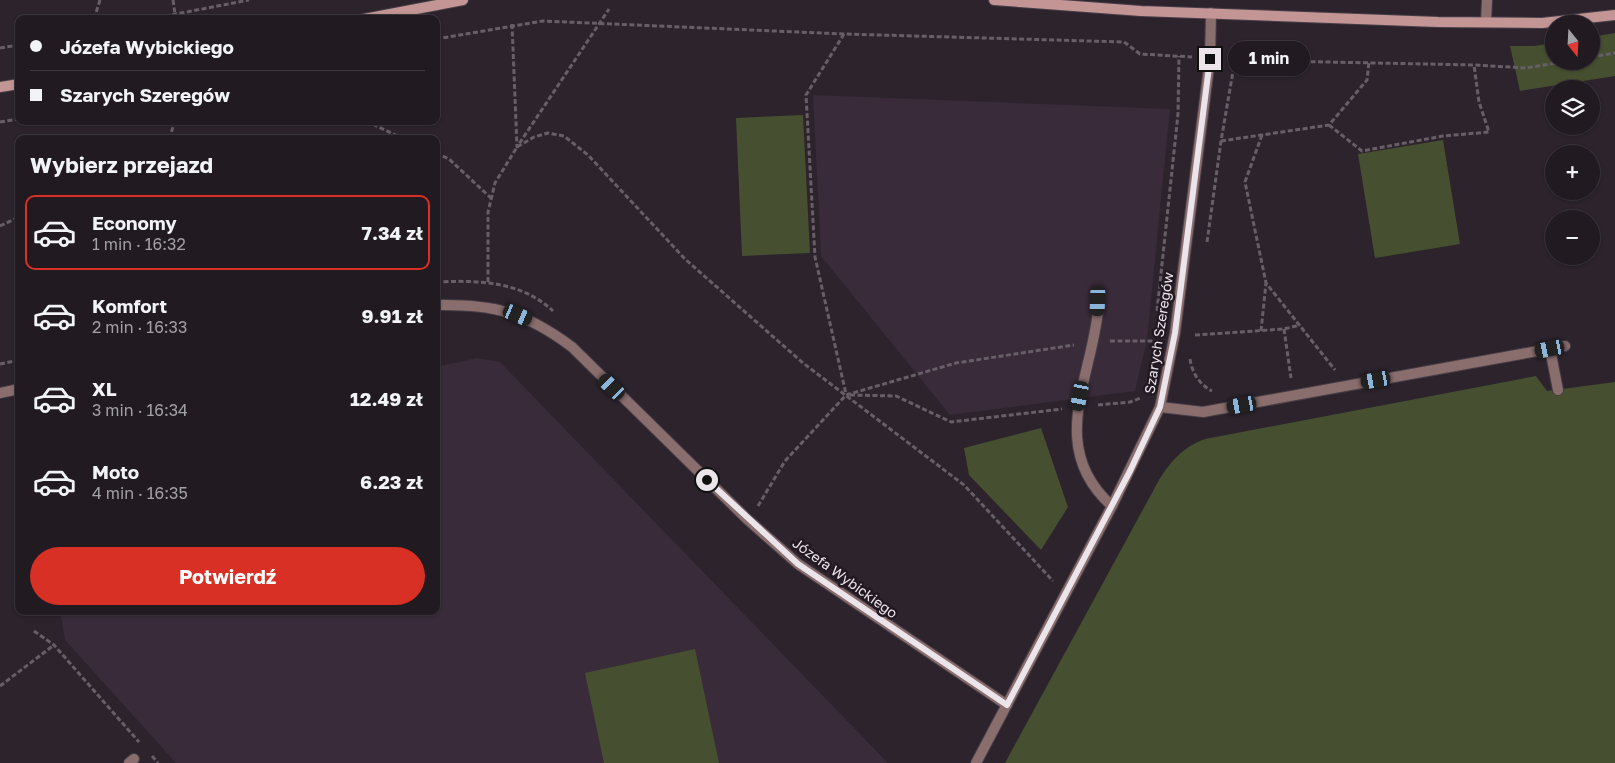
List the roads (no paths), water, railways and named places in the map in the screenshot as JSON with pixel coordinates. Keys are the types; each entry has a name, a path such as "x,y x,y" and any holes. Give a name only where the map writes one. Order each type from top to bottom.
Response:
{"street":[{"path":"385,15 462,0"},
{"path":"994,0 1211,13 1486,22 1542,23 1615,15"},
{"path":"1486,22 1487,0"},
{"name":"Szarych Szeregów","path":"976,763 1112,506 1160,407 1175,333 1210,59 1211,13"},
{"path":"0,87 15,85"},
{"path":"1098,301 1098,319 1078,407 1077,444 1083,467 1099,494 1112,506"},
{"name":"Józefa Wybickiego","path":"440,305 477,306 499,309 535,322 554,334 572,347 747,520 798,564 1007,705"},
{"path":"1160,407 1203,412 1565,346"},
{"path":"1550,349 1558,390"},
{"path":"0,393 15,390"}]}
